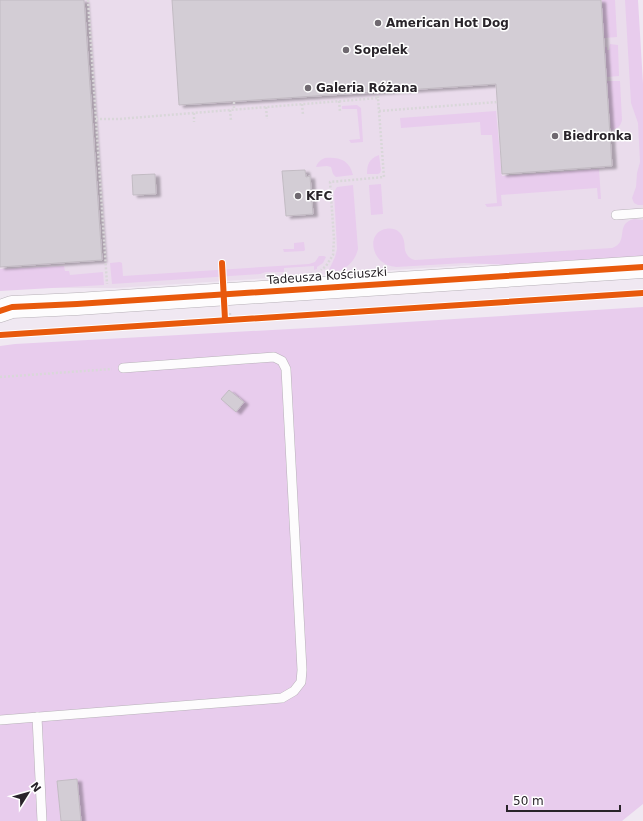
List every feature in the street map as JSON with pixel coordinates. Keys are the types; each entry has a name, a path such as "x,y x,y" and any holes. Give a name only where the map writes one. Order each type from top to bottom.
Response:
{"street":[{"name":"Tadeusza Kościuszki","path":"4,307 77,304 643,267"}],"lane":[{"path":"616,215 643,213"},
{"path":"0,720 282,698 294,691 302,682 287,377 286,369 282,361 274,357 123,368"},
{"path":"37,717 42,821"}],"path":[{"path":"88,0 107,286"},
{"path":"319,271 326,266 333,255 334,239 330,182 384,177 378,92"},
{"path":"96,119 194,113 378,98"},
{"path":"339,101 340,112"},
{"path":"234,102 234,110"},
{"path":"379,111 497,102"},
{"path":"302,104 303,115"},
{"path":"266,107 267,119"},
{"path":"230,110 231,120"},
{"path":"194,113 194,122"},
{"path":"226,294 228,320"},
{"path":"0,377 123,368"}],"shaded area":[{"name":"Galeria Różana","path":"0,0 636,0 643,108 643,254 116,288 0,288"},
{"path":"602,0 615,0 617,37 604,38"},
{"path":"625,0 638,0 643,84 643,205 634,203 632,198 636,187 637,173 640,162 638,123 631,103"},
{"path":"610,44 618,45 619,76 607,77 605,47 609,50"},
{"path":"607,81 620,81 622,120 618,127 611,130"},
{"path":"357,105 361,108 363,142 351,143 349,140 360,139 357,109 342,109 342,106"},
{"path":"496,111 502,176 599,169 601,199 598,199 597,188 501,195 502,206 487,207 485,204 497,203 492,135 481,135 480,122 401,128 400,118"},
{"path":"379,155 380,173 367,174 369,162"},
{"path":"325,158 343,160 349,166 353,175 336,177 333,174 331,167 316,167 319,161"},
{"path":"381,184 383,214 371,215 369,185"},
{"path":"353,185 358,249 354,259 347,266 341,270 328,272 337,249 334,192 337,187"},
{"path":"634,219 643,220 643,260 533,266 464,263 396,267 381,261 376,254 373,245 375,236 382,230 389,228 396,230 401,234 406,253 410,258 415,260 612,248 620,242 623,229 628,221"},
{"path":"304,242 304,251 284,252 283,249 294,249 294,243"},
{"path":"319,256 326,257 323,263 314,270 314,266 284,268 284,272 266,272 260,274 112,284 110,263 122,263 123,276 309,264 315,262"},
{"path":"64,266 65,271 69,271 70,275 103,272 104,285 0,291 0,269"},
{"path":"643,307 643,804 622,821 0,821 0,346"}],"building":[{"path":"0,0 84,0 102,260 0,267"},
{"name":"Galeria Różana","path":"172,0 601,0 612,166 502,174 496,84 179,105"},
{"name":"KFC","path":"305,170 306,177 310,176 313,214 286,216 282,171"},
{"path":"155,174 156,194 133,195 132,175"},
{"path":"229,390 244,402 236,412 221,399"},
{"path":"77,779 81,821 61,821 57,781"}],"cycle path":[{"path":"222,263 225,320"},
{"path":"0,311 12,307 643,267"},
{"path":"0,335 643,293"}],"place":[{"name":"American Hot Dog","path":"378,23"},
{"name":"Sopelek","path":"346,50"},
{"name":"Galeria Różana","path":"308,88"},
{"name":"Biedronka","path":"555,136"},
{"name":"KFC","path":"298,196"}]}
